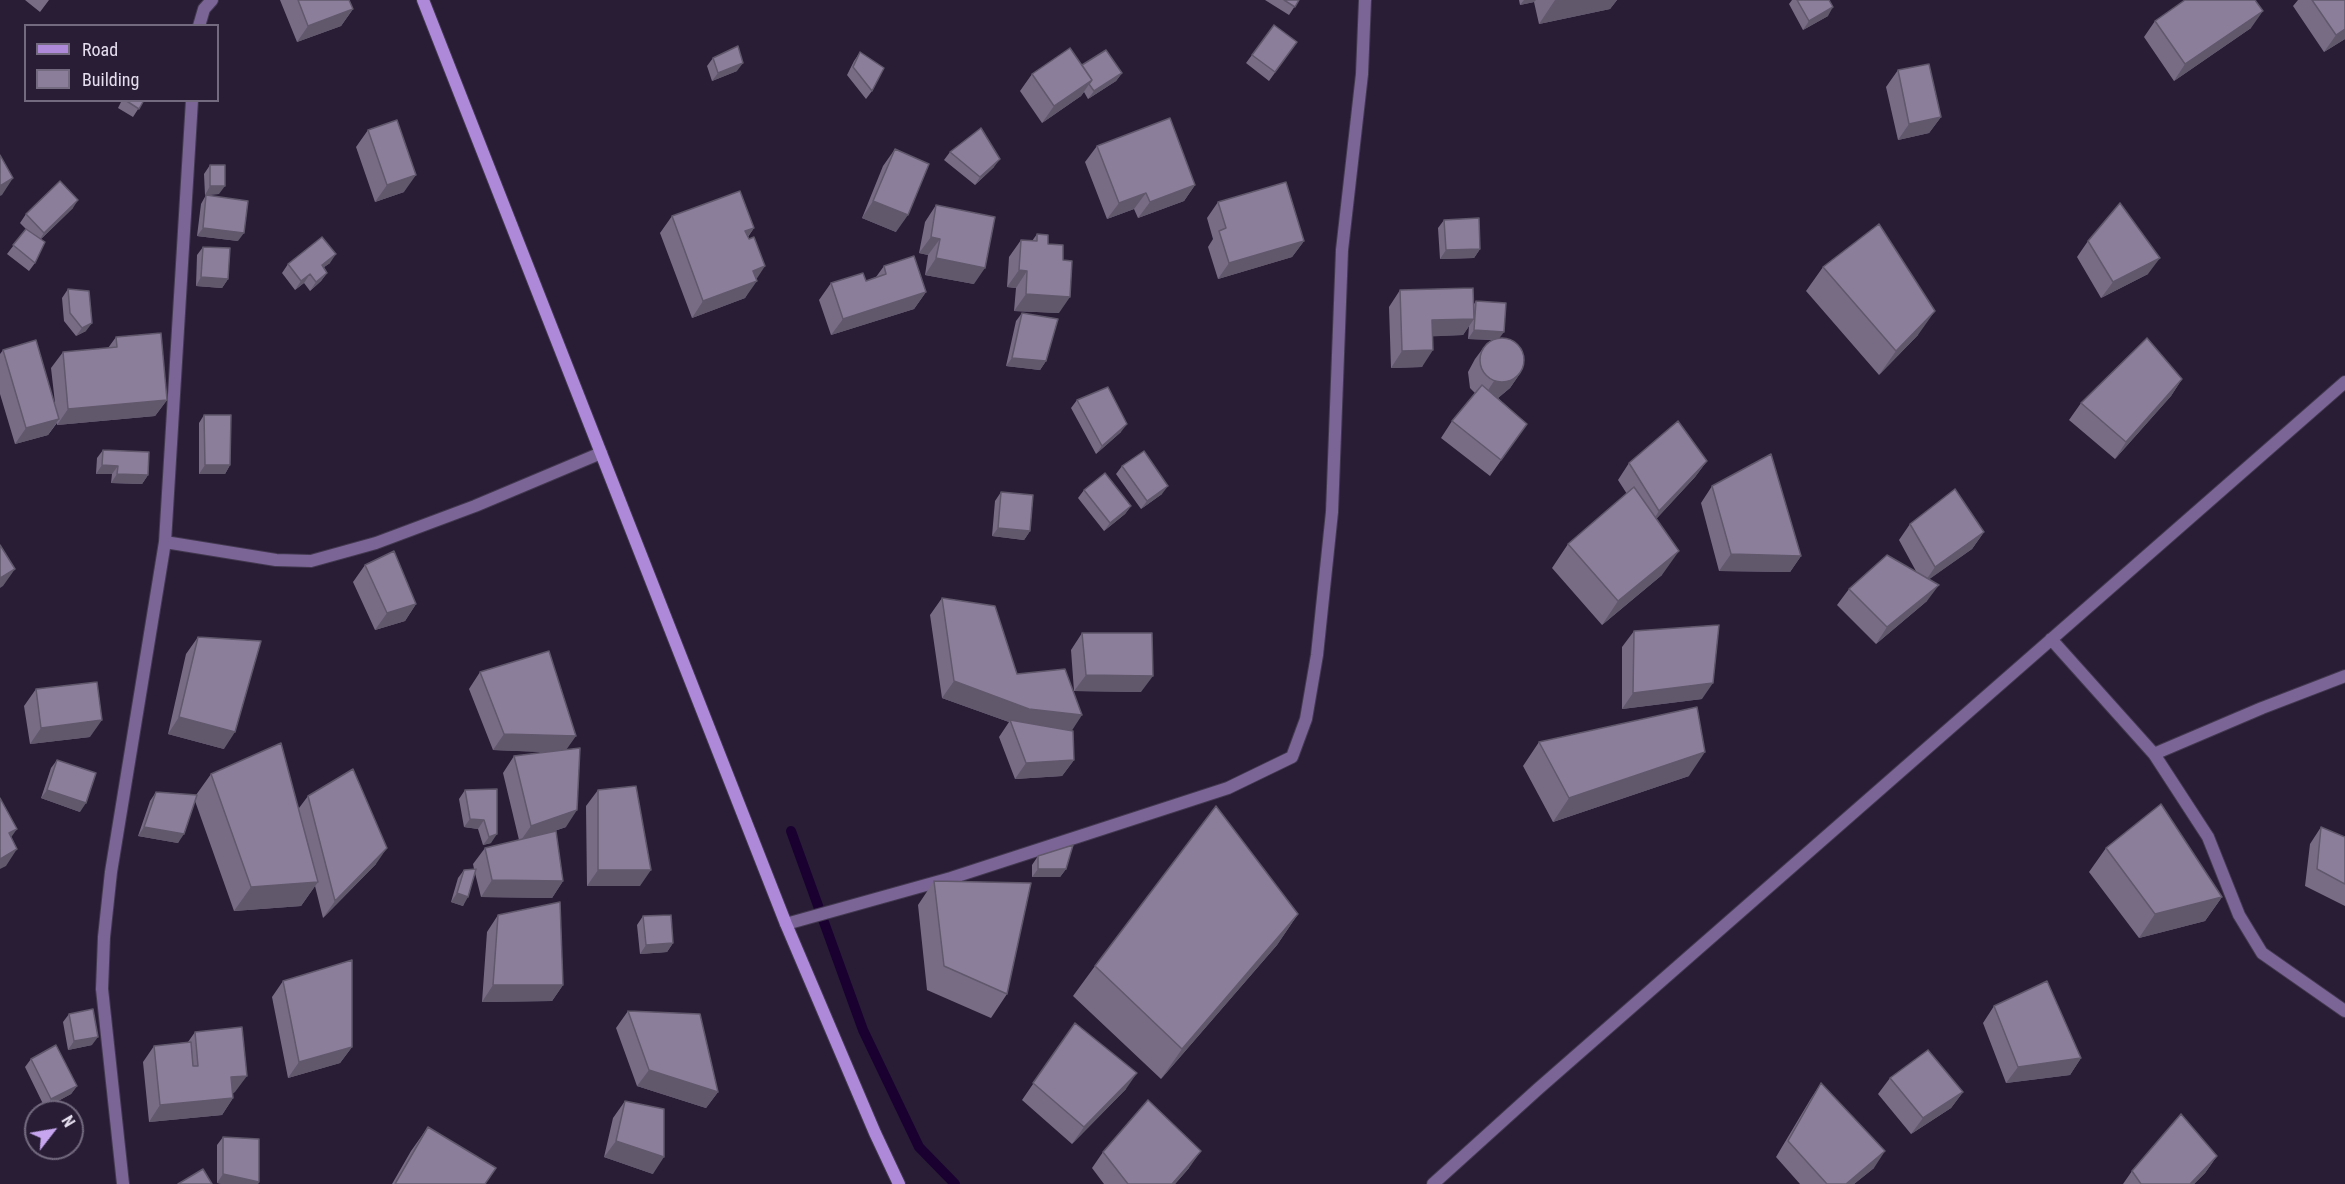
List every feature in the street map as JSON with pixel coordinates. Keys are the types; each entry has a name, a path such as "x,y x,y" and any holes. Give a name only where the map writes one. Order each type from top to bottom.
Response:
{"street":[{"path":"423,0 786,924 899,1184"},
{"path":"786,924 951,878 1228,788 1293,757 1306,719 1317,655 1332,512 1342,250 1362,74 1365,0"},
{"path":"200,24 206,3"},
{"path":"123,1184 102,989 104,937 113,860 165,542 192,102"},
{"path":"1433,1184 2345,382"},
{"path":"165,542 276,560 311,561 376,543 475,506 601,453"},
{"path":"2051,639 2154,754 2208,837 2239,915 2262,953 2345,1011"},
{"path":"2154,754 2345,676"}],"building":[{"path":"298,0 349,0 353,9 308,26"},
{"path":"1284,0 1299,0 1295,7"},
{"path":"1797,0 1829,0 1833,7 1809,21"},
{"path":"2185,0 2255,0 2263,11 2185,64 2155,21"},
{"path":"2312,0 2345,0 2345,29 2336,35"},
{"path":"1274,25 1297,42 1275,72 1252,55"},
{"path":"738,46 743,63 718,73 713,58"},
{"path":"1070,48 1092,80 1054,106 1032,74"},
{"path":"1106,50 1122,73 1094,91 1089,84 1092,80 1082,65"},
{"path":"860,52 884,68 872,91 853,67"},
{"path":"1929,64 1941,117 1909,124 1898,70"},
{"path":"128,102 143,102 139,109"},
{"path":"1170,118 1195,185 1150,202 1146,193 1119,203 1097,146"},
{"path":"397,120 416,175 387,185 368,130"},
{"path":"981,128 1000,159 980,177 950,152"},
{"path":"895,149 929,164 908,215 873,201"},
{"path":"0,155 13,178 0,186"},
{"path":"210,165 225,165 225,186 210,186"},
{"path":"60,181 78,200 44,233 26,214"},
{"path":"1286,182 1304,241 1229,263 1219,231 1226,228 1218,202"},
{"path":"740,191 754,228 745,231 749,239 754,237 765,266 753,271 757,281 703,301 672,216"},
{"path":"206,195 248,201 244,233 203,228"},
{"path":"2120,203 2160,258 2113,282 2088,241"},
{"path":"936,205 995,217 985,268 936,258 940,239 931,237"},
{"path":"1479,218 1480,249 1446,250 1444,220"},
{"path":"1879,224 1935,311 1896,351 1823,267"},
{"path":"26,229 45,242 35,263 13,245"},
{"path":"1037,234 1048,235 1048,244 1063,245 1063,260 1072,261 1070,297 1026,294 1027,271 1019,270 1021,240 1037,241"},
{"path":"322,237 336,254 322,265 327,273 316,282 310,274 301,281 288,264"},
{"path":"203,247 230,248 228,279 201,277"},
{"path":"914,256 926,292 843,319 831,283 863,273 866,281 886,274 884,266"},
{"path":"1473,288 1474,319 1432,320 1433,350 1402,351 1400,290"},
{"path":"68,289 89,291 92,323 82,328 70,313"},
{"path":"1476,301 1506,303 1504,332 1474,330"},
{"path":"1022,313 1058,319 1046,361 1012,358"},
{"path":"161,333 167,400 68,409 63,352 117,347 116,337"},
{"path":"1502,338 1518,344 1524,360 1518,376 1502,382 1486,376 1480,360 1486,344"},
{"path":"2147,338 2182,379 2126,442 2081,403"},
{"path":"36,340 59,419 26,428 3,350"},
{"path":"1482,385 1527,424 1501,460 1452,421"},
{"path":"1108,387 1127,424 1102,446 1077,400"},
{"path":"204,415 231,415 230,465 205,465"},
{"path":"1678,421 1707,461 1659,511 1629,463"},
{"path":"103,450 149,452 148,475 117,474 118,466 102,465"},
{"path":"1144,451 1168,486 1147,501 1122,466"},
{"path":"1771,454 1801,556 1731,554 1712,486"},
{"path":"1105,473 1131,506 1110,523 1084,490"},
{"path":"1634,487 1679,551 1618,601 1568,544"},
{"path":"1955,489 1984,532 1935,567 1910,524"},
{"path":"1001,492 1033,495 1030,531 998,528"},
{"path":"0,545 15,569 0,578"},
{"path":"394,551 416,604 387,613 365,565"},
{"path":"1887,555 1939,585 1887,627 1849,589"},
{"path":"942,598 995,606 1017,674 1065,669 1082,715 1029,709 954,681"},
{"path":"1719,625 1713,683 1633,693 1634,631"},
{"path":"1082,633 1152,633 1153,676 1086,675"},
{"path":"198,637 261,641 235,732 179,717"},
{"path":"549,651 576,736 504,734 480,672"},
{"path":"97,682 102,720 41,728 36,689"},
{"path":"1697,707 1705,752 1569,798 1539,742"},
{"path":"1010,720 1073,731 1074,760 1026,763"},
{"path":"281,743 318,882 251,887 211,774"},
{"path":"580,748 577,810 531,826 514,756"},
{"path":"57,760 96,773 86,803 47,790"},
{"path":"353,769 387,848 335,901 308,796"},
{"path":"636,786 651,870 598,870 598,790"},
{"path":"497,789 497,834 489,837 484,820 470,819 465,790"},
{"path":"156,792 197,795 184,834 144,827"},
{"path":"0,798 17,829 9,833 17,849 0,859"},
{"path":"2161,804 2222,897 2155,914 2106,848"},
{"path":"1216,806 1298,914 1182,1049 1095,966"},
{"path":"2321,827 2345,837 2345,884 2317,869"},
{"path":"556,831 563,881 492,880 485,848"},
{"path":"1073,845 1066,869 1038,869 1038,856"},
{"path":"476,869 468,897 457,893 464,870"},
{"path":"934,881 1031,883 1007,994 944,966"},
{"path":"560,902 563,985 493,985 498,915"},
{"path":"671,915 673,943 646,945 643,916"},
{"path":"352,960 352,1047 299,1062 283,981"},
{"path":"2047,981 2081,1058 2018,1067 1994,1006"},
{"path":"93,1009 98,1037 74,1041 69,1014"},
{"path":"628,1011 700,1014 718,1092 649,1070"},
{"path":"1075,1023 1137,1073 1084,1127 1033,1083"},
{"path":"242,1027 247,1076 231,1077 233,1098 160,1105 154,1046 191,1042 193,1066 198,1066 195,1032"},
{"path":"56,1045 77,1086 51,1099 31,1059"},
{"path":"1928,1050 1963,1092 1923,1118 1890,1078"},
{"path":"1821,1083 1885,1151 1846,1184 1827,1184 1788,1141"},
{"path":"1148,1100 1201,1151 1172,1184 1128,1184 1103,1152"},
{"path":"625,1101 664,1109 664,1157 616,1141"},
{"path":"2181,1114 2217,1156 2190,1184 2141,1184 2132,1171"},
{"path":"428,1127 496,1168 485,1184 395,1184"},
{"path":"223,1137 259,1139 259,1182 223,1174"},
{"path":"203,1169 212,1184 178,1184"}],"waterway":[{"path":"791,831 863,1030 919,1147 955,1184"}]}
